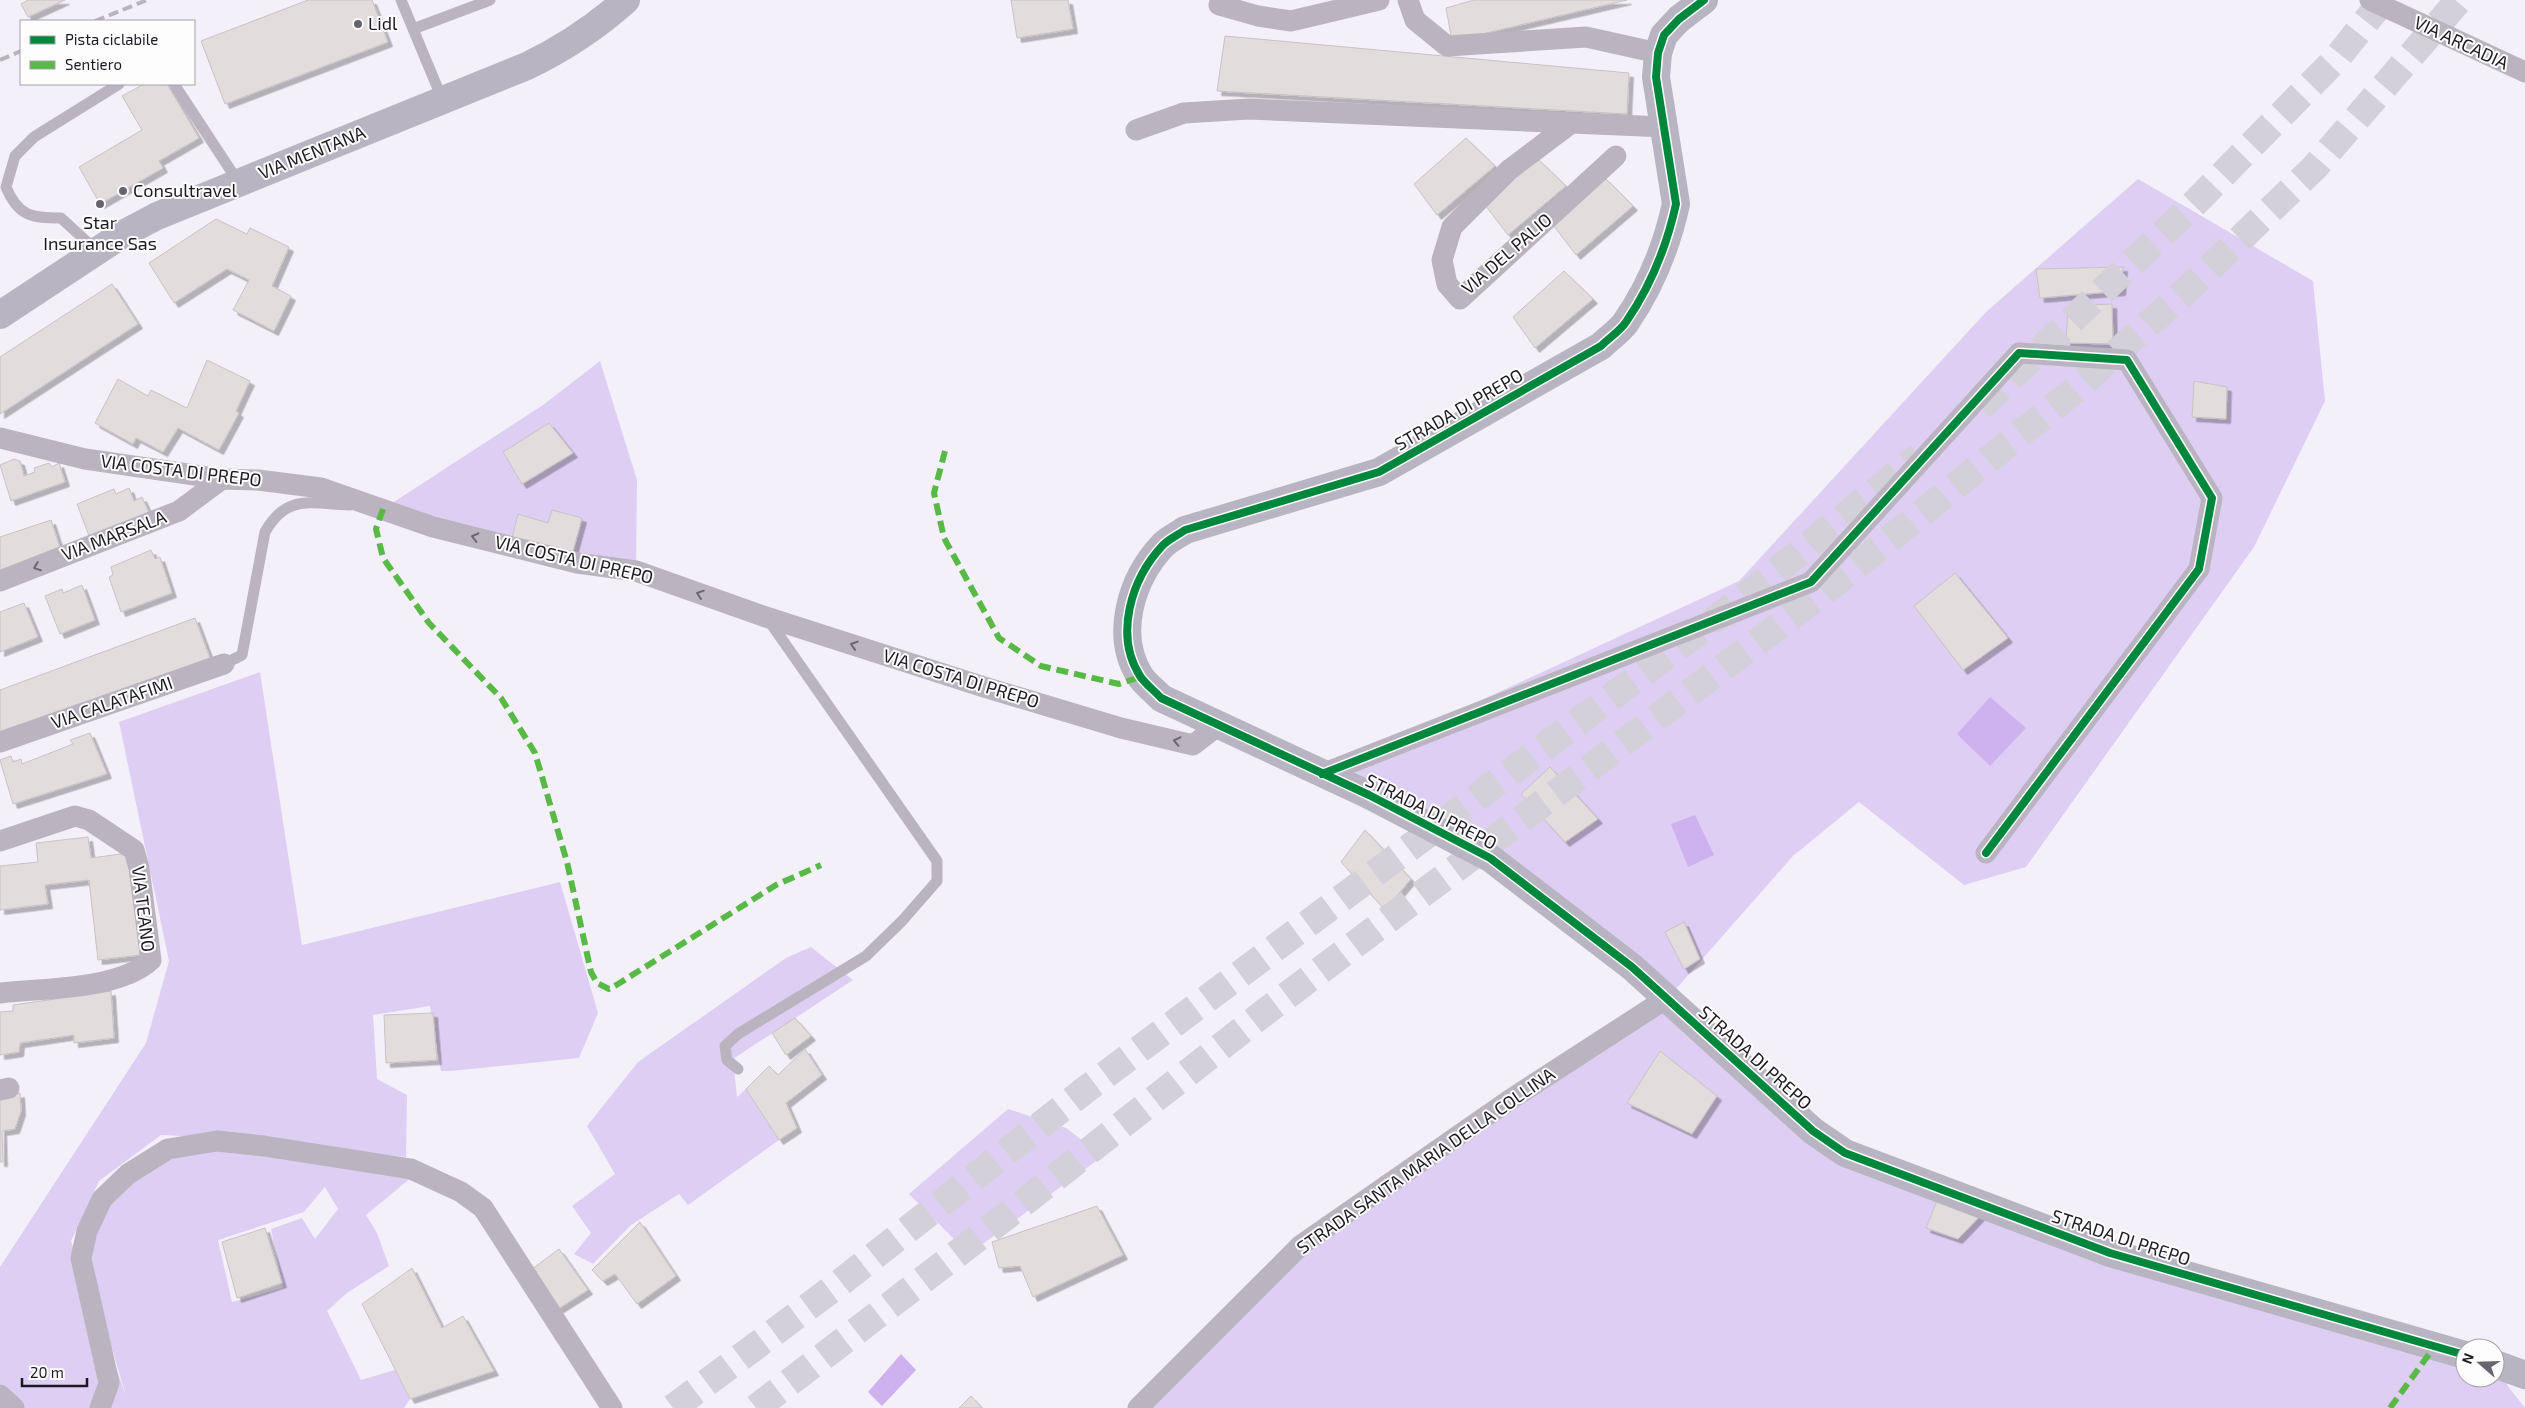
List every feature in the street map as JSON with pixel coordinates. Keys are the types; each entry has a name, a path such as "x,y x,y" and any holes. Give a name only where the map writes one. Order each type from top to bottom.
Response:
{"street":[{"name":"VIA MENTANA","path":"0,315 97,251 157,216 527,66 563,48 599,23 626,0"},
{"path":"1219,5 1258,16 1291,21 1379,0"},
{"path":"1408,0 1415,20 1448,46 1586,37 1658,53"},
{"name":"STRADA DI PREPO","path":"1704,0 1679,19 1664,35 1658,53 1656,77 1676,204 1671,224 1654,270 1626,323 1601,346 1378,472 1184,530 1163,545 1142,574 1127,612 1128,649 1140,677 1161,698 1322,774 1490,858 1632,967 1813,1130 1845,1153 2110,1253 2455,1352"},
{"name":"VIA ARCADIA","path":"2370,0 2525,72"},
{"path":"1136,130 1184,112 1249,110 1665,127"},
{"name":"VIA DEL PALIO","path":"1570,124 1509,170 1452,227 1442,260 1447,284 1460,299 1616,156"},
{"path":"1322,774 1811,582 2019,353 2127,360 2212,498 2199,570 1986,853"},
{"name":"VIA COSTA DI PREPO","path":"0,438 86,459 222,480 258,480 321,488 434,527 577,563 636,571 766,617 990,689 1130,730 1193,745 1220,725"},
{"name":"VIA MARSALA","path":"0,581 179,511 222,480"},
{"name":"VIA CALATAFIMI","path":"0,742 224,664"},
{"name":"VIA TEANO","path":"0,841 75,816 89,820 134,850 140,868 151,960 141,969 121,977 84,984 0,993"},
{"name":"STRADA SANTA MARIA DELLA COLLINA","path":"1138,1408 1301,1245 1508,1101 1668,998"},
{"path":"100,1408 109,1382 81,1258 87,1231 102,1199 128,1174 168,1148 217,1141 264,1146 411,1169 461,1192 483,1208 612,1408"},
{"path":"2505,1367 2517,1370 2525,1375"},
{"path":"0,1395 14,1408"}],"lane":[{"path":"400,0 443,101"},
{"path":"413,30 490,0"},
{"path":"97,251 61,218 41,218 26,214 17,208 6,187 15,156 34,137 117,85"},
{"path":"175,85 239,182"},
{"path":"224,664 242,655 265,532 274,516 294,503 372,506"},
{"path":"738,1069 727,1060 725,1046 738,1034 866,956 902,921 937,881 937,861 766,617"}],"shaded area":[{"path":"2138,179 2313,281 2325,401 2254,547 2026,867 1964,885 1859,802 1793,856 1668,998 1845,1153 2455,1352 2455,1388 2505,1388 2505,1374 2517,1370 2507,1385 2525,1408 1138,1408 1301,1245 1667,998 1490,858 1322,774 1739,581 1986,312"},
{"path":"600,361 637,480 636,571 383,509 543,405"},
{"path":"260,672 302,945 560,882 598,1013 579,1058 441,1071 430,1006 373,1015 377,1079 407,1095 406,1157 263,1140 161,1135 99,1181 71,1241 126,1396 104,1321 87,1231 124,1178 217,1141 412,1177 366,1215 377,1233 389,1266 347,1293 327,1311 361,1380 395,1370 410,1399 404,1408 7,1408 0,1385 0,1267 146,1043 169,961 119,722","holes":["325,1187 338,1209 315,1239 302,1218 271,1229 283,1288 232,1302 218,1240 304,1212"]},
{"path":"1990,697 2026,728 1990,766 1957,734"},
{"path":"1695,815 1714,855 1688,867 1671,824"},
{"path":"811,947 853,980 733,1059 737,1097 746,1089 779,1140 688,1205 679,1194 631,1225 593,1264 574,1254 591,1233 572,1206 615,1174 587,1126 638,1062 786,958"},
{"path":"1008,1109 1066,1128 1103,1156 969,1254 909,1194"},
{"path":"901,1354 916,1370 882,1406 868,1392"}],"building":[{"path":"28,0 65,0 28,17 21,4"},
{"path":"308,0 372,0 388,42 225,104 201,41"},
{"path":"1011,0 1068,0 1073,29 1017,38"},
{"path":"1474,0 1627,0 1452,41 1446,8"},
{"path":"1225,36 1629,73 1627,114 1217,91"},
{"path":"142,85 168,85 199,138 159,161 163,168 100,204 79,167 142,130 122,96"},
{"path":"1466,138 1495,166 1437,215 1414,184"},
{"path":"1537,158 1566,186 1508,235 1485,205"},
{"path":"1605,178 1633,206 1576,255 1553,225"},
{"path":"216,219 247,234 250,228 289,247 272,286 291,296 274,331 233,310 249,280 227,269 174,303 149,263"},
{"path":"2123,267 2121,291 2040,298 2036,269"},
{"path":"1564,271 1593,299 1535,348 1513,317"},
{"path":"112,284 138,324 0,414 0,357"},
{"path":"2112,304 2113,344 2066,343 2068,306"},
{"path":"207,360 250,381 236,411 239,413 219,450 178,428 163,452 136,438 133,444 95,423 118,379 148,396 151,390 187,408"},
{"path":"2194,381 2227,387 2226,419 2192,417"},
{"path":"549,423 573,453 522,484 503,452"},
{"path":"14,459 20,461 24,476 35,472 34,468 49,463 52,467 59,463 65,482 11,501 0,465"},
{"path":"129,488 134,501 142,497 150,515 91,541 77,504 114,489 116,494"},
{"path":"552,510 582,518 572,555 512,538 518,514 548,523"},
{"path":"51,520 62,554 0,576 0,537"},
{"path":"151,550 155,559 160,557 172,593 121,612 109,577 113,575 111,567"},
{"path":"1955,573 2008,638 1963,670 1914,606"},
{"path":"82,585 95,620 60,634 45,596 62,589 63,593"},
{"path":"24,603 38,637 0,652 0,612"},
{"path":"195,618 210,658 0,735 0,690"},
{"path":"90,733 107,774 13,804 0,760 11,756 13,762 21,759 22,764 73,744 70,740"},
{"path":"1550,767 1598,819 1565,842 1521,794"},
{"path":"1365,830 1411,879 1385,910 1341,862"},
{"path":"88,837 91,858 128,853 140,955 98,960 89,880 45,885 48,904 0,910 0,866 38,862 36,843"},
{"path":"1684,922 1700,959 1684,969 1665,932"},
{"path":"111,991 114,1038 74,1043 74,1035 20,1043 19,1052 0,1055 0,1012 13,1011 13,1005"},
{"path":"433,1013 437,1060 386,1063 384,1015"},
{"path":"795,1018 811,1036 786,1055 772,1033"},
{"path":"805,1049 822,1075 786,1103 797,1128 779,1140 746,1089 769,1066 778,1075"},
{"path":"1660,1051 1717,1096 1692,1134 1627,1103"},
{"path":"20,1093 21,1111 15,1129 2,1131 3,1162 0,1162 0,1097"},
{"path":"1938,1198 1982,1214 1958,1239 1926,1228"},
{"path":"1097,1206 1123,1255 1033,1297 1020,1266 999,1268 992,1242"},
{"path":"640,1222 676,1276 637,1304 615,1274 603,1281 592,1270"},
{"path":"265,1228 282,1283 237,1298 222,1242"},
{"path":"559,1249 588,1290 558,1309 532,1269"},
{"path":"412,1268 442,1328 463,1316 494,1371 410,1399 362,1304"},
{"path":"971,1396 982,1408 959,1408"}],"tunnel":[{"path":"1980,407 2190,208 2338,57 2383,0"},
{"path":"756,1408 1018,1207 1265,1012 1821,594 2065,398 2185,292 2314,168 2459,0"},
{"path":"673,1408 836,1286 1089,1087 1737,603 1919,456"}],"railway":[{"path":"97,20 147,0"},
{"path":"0,60 20,51"}],"marked path":[{"path":"945,451 934,493 944,538 999,638 1041,666 1119,684 1140,677"},
{"path":"383,509 376,529 383,558 429,623 501,698 535,753 567,862 591,972 597,983 609,989 776,885 821,865"},
{"path":"2390,1408 2435,1346"}],"cycle path":[{"path":"1704,0 1679,19 1664,35 1658,53 1656,77 1676,204 1668,235 1657,265 1643,295 1624,325 1601,346 1379,472 1185,530 1168,541 1142,574 1130,608 1127,625 1128,643 1132,660 1140,676 1161,698 1369,795 1490,858 1632,967 1813,1131 1845,1153 2110,1253 2455,1352"},
{"path":"1322,774 1811,582 2019,353 2127,360 2212,498 2199,569 1986,853"}],"place":[{"name":"Lidl","path":"358,24"},
{"name":"Consultravel","path":"123,191"},
{"name":"Star Insurance Sas","path":"100,204"}]}
